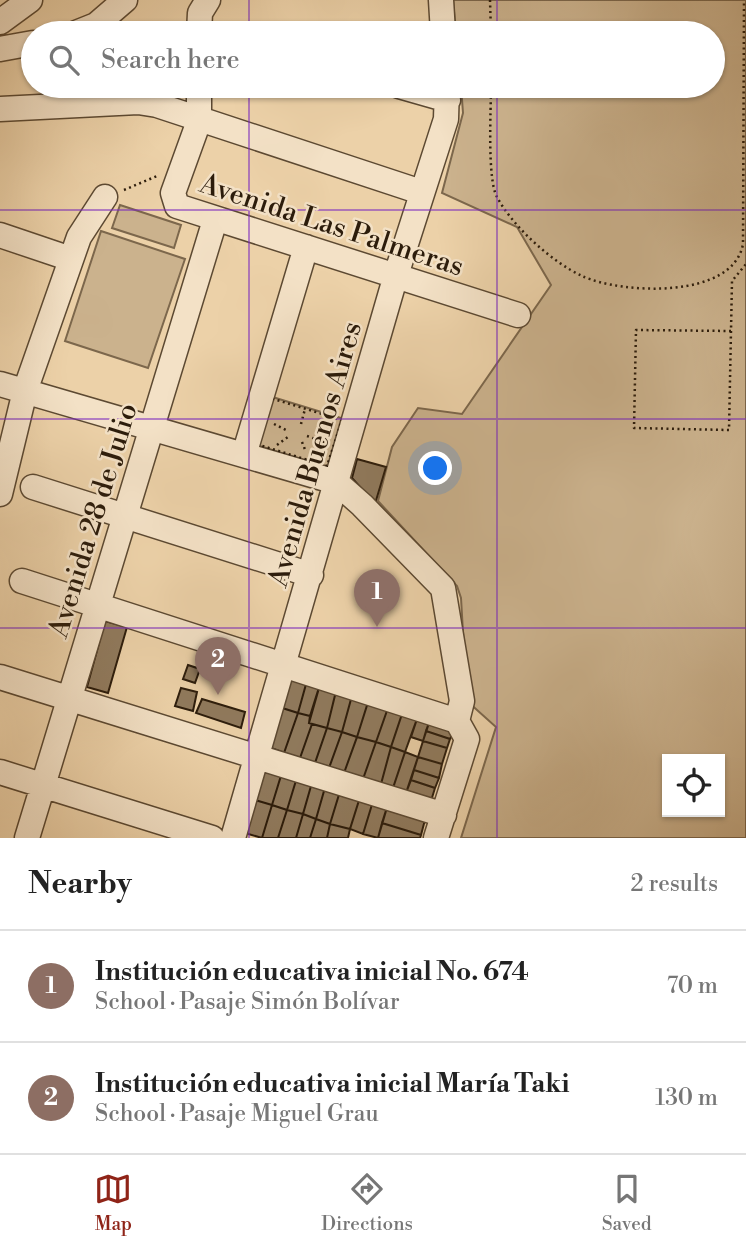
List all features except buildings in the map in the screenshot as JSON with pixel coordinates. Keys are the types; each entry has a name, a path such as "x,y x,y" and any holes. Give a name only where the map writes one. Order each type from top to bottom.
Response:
{"street":[{"path":"0,22 30,0"},
{"path":"100,21 125,0"},
{"path":"197,21 208,0"},
{"path":"441,0 442,21"},
{"path":"0,49 21,45"},
{"path":"64,106 76,98"},
{"path":"199,98 199,121"},
{"name":"Avenida Buenos Aires","path":"233,838 285,666 396,275 446,119 447,98"},
{"path":"0,109 138,102 156,105 422,192"},
{"name":"Avenida Las Palmeras","path":"199,121 173,200 177,206 518,315"},
{"path":"0,494 24,391 79,237 105,197"},
{"name":"Avenida 28 de Julio","path":"27,838 215,220"},
{"path":"0,235 71,259"},
{"path":"244,455 306,247"},
{"path":"0,384 336,482 443,588 462,701 457,721"},
{"path":"33,488 311,575"},
{"path":"0,677 258,757 440,827 467,738 457,721 22,581"},
{"path":"0,772 212,838"}],"path":[{"path":"490,0 491,21"},
{"path":"491,98 495,193 511,217 533,239 575,272 612,287 670,288 713,279 736,260 743,244 744,0"},
{"path":"105,197 158,175"},
{"path":"731,331 636,330 634,428 730,430 732,281 746,264"},
{"path":"267,397 342,420 334,445 327,466 253,443 267,397"},
{"path":"301,424 305,409"},
{"path":"307,436 334,445"},
{"path":"272,449 288,437"}],"shaded area":[{"path":"453,0 746,0 746,838 461,838 496,727 467,701 461,598 457,586 378,501 392,447 418,408 462,414 551,285 517,227 442,193 463,113 462,98 725,98 725,21 455,21"},
{"path":"120,205 181,225 174,248 112,228"},
{"path":"101,231 185,259 148,368 65,341"},
{"path":"266,395 344,419 328,468 251,443"}],"place":[{"name":"Institución educativa inicial No. 674","path":"377,627"},
{"name":"Institución educativa inicial María Taki","path":"218,695"}]}
